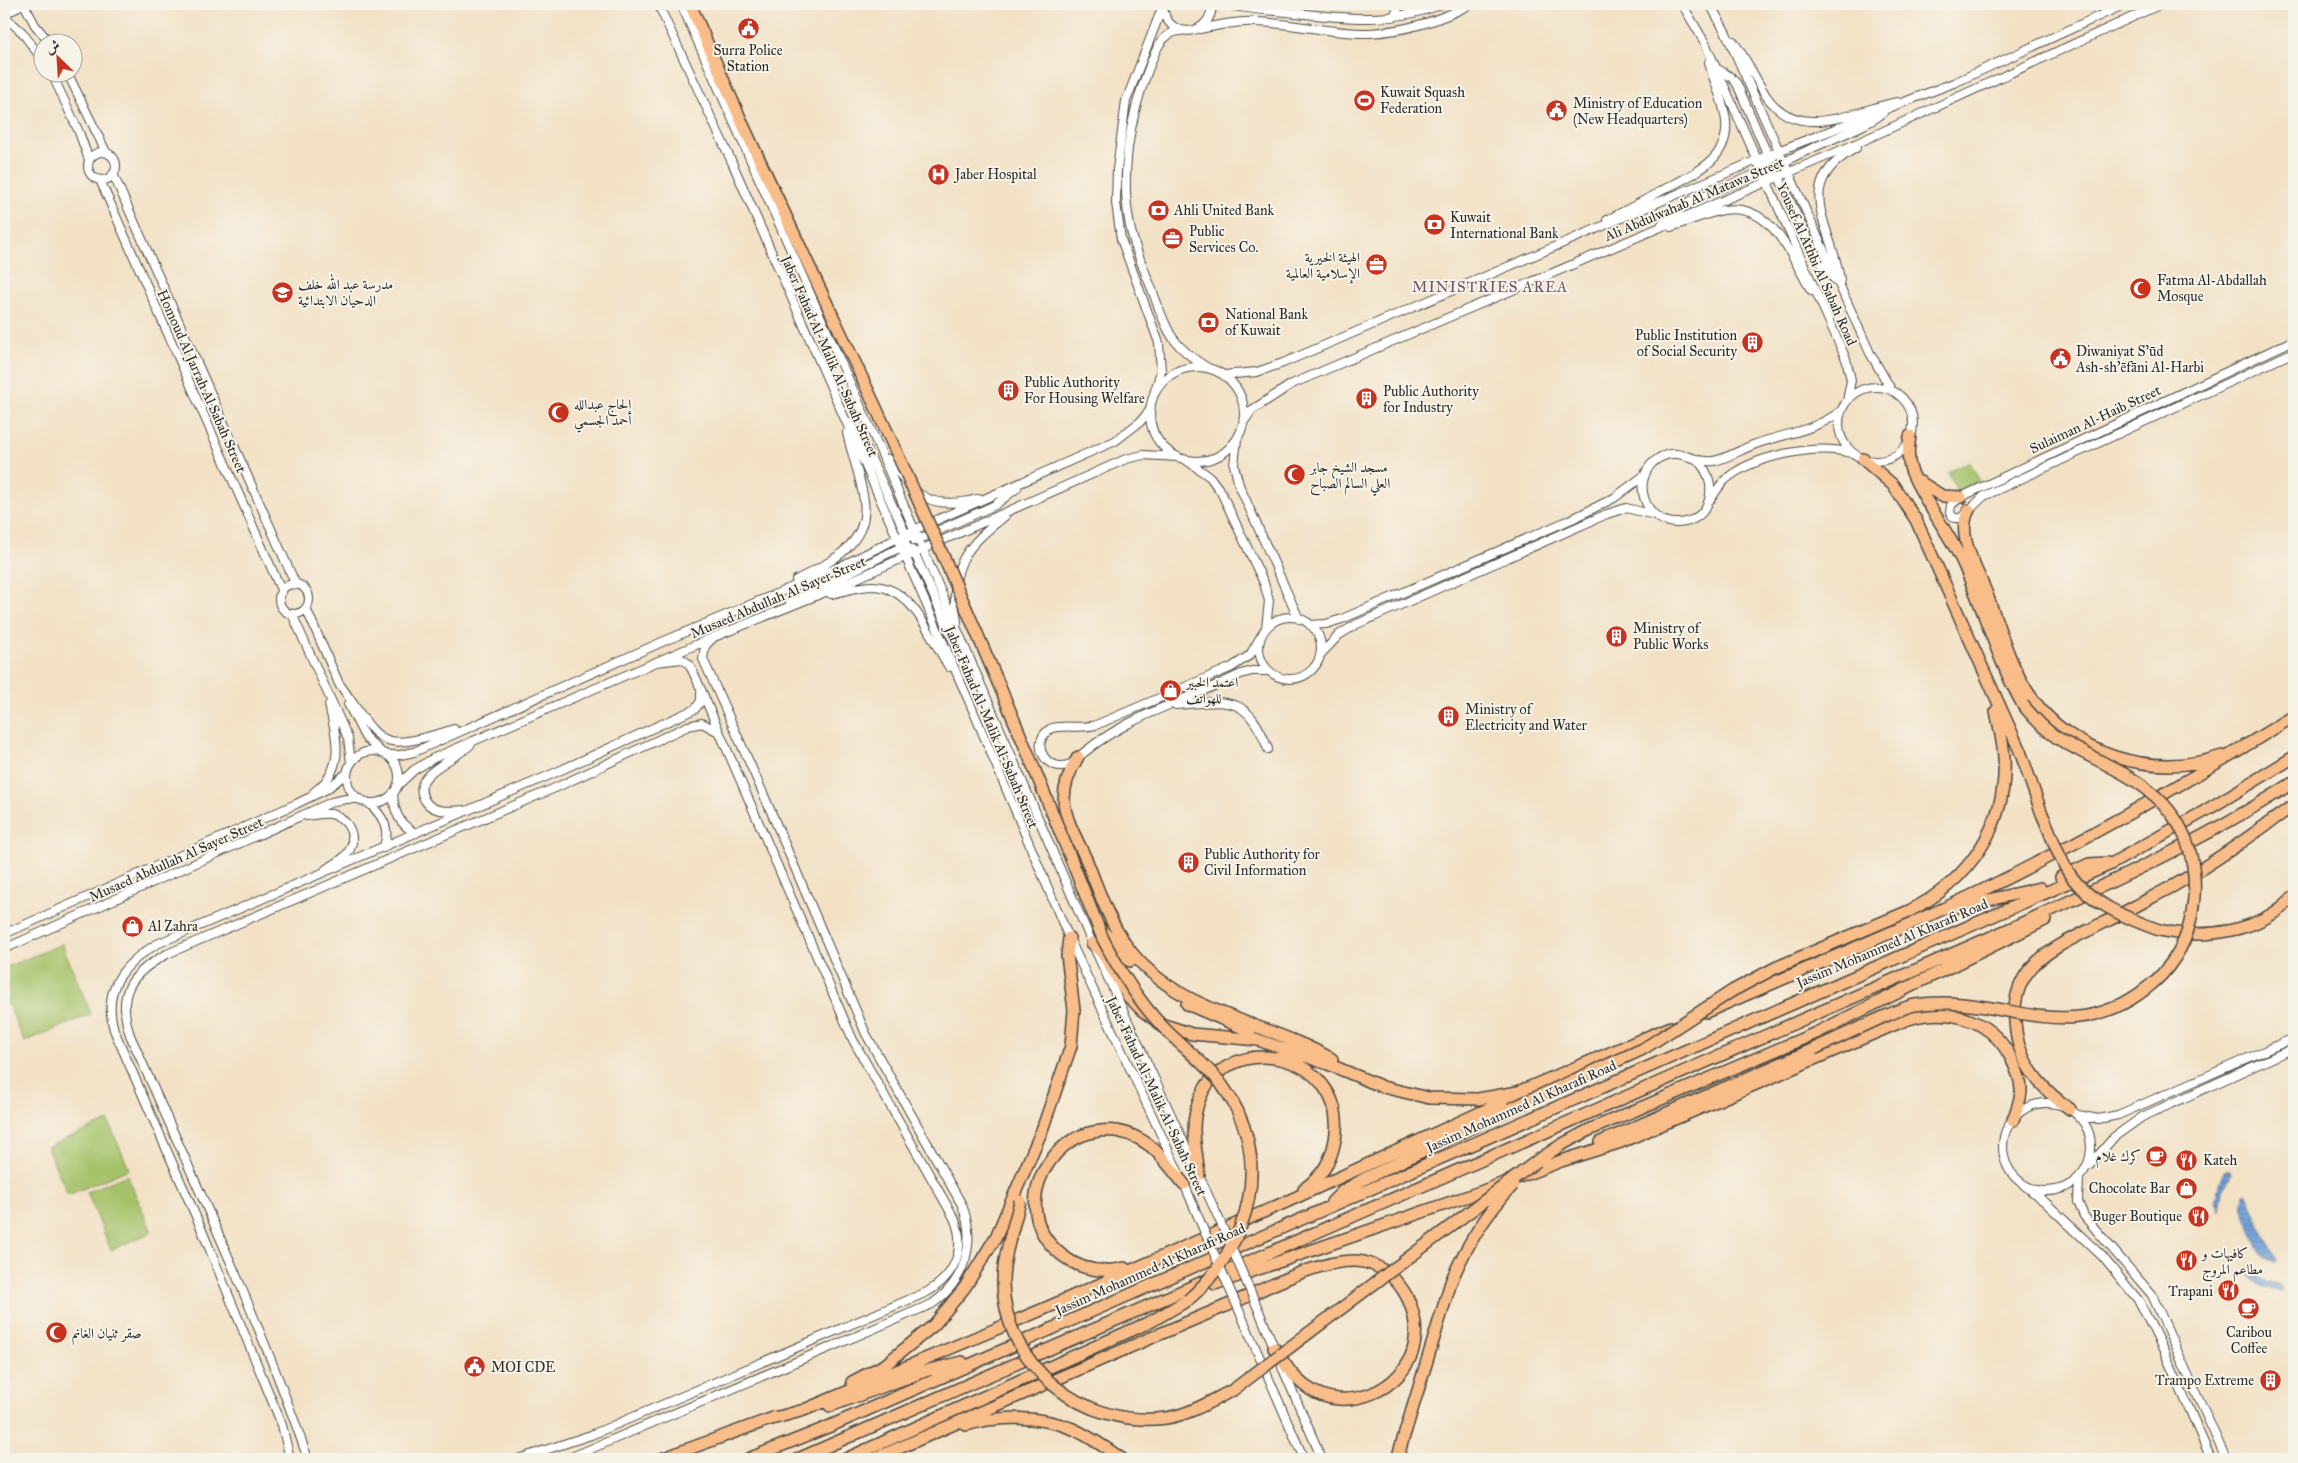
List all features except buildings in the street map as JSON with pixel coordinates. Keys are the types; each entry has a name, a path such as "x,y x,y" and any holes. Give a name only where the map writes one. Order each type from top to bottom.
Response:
{"highway":[{"path":"690,4 744,127 892,440 953,578 1110,954 1134,991 1163,1027 1212,1073 1233,1102 1243,1127 1251,1171 1247,1207 1233,1246 1221,1266 1206,1284 1188,1300 1152,1321 846,1459"},
{"path":"1561,1161 1912,1005 1947,1002 1976,1004 2048,1019 2092,1016 2123,1004 2138,995 2164,971 2175,957 2190,925 2195,890 2194,867 2181,829 2167,808 2150,790 2054,736 2023,705 2012,685 1986,616 1962,561 1946,529 1914,477 1908,457 1910,436"},
{"path":"1858,456 1893,485 1909,507 2020,750 2042,814 2070,874 2083,889 2134,922 2181,935 2212,934 2240,928 2267,916 2294,896"},
{"path":"1914,477 1936,494 1948,498 1960,497"},
{"path":"1969,510 1964,520 1965,536 2017,671 2029,694 2054,722 2086,744 2120,759 2157,766 2206,760 2248,744"},
{"path":"1962,561 1993,611"},
{"path":"1328,1207 1334,1199 1353,1185 1468,1128 1643,1049 1732,991 1775,968 1909,911 1926,902 1957,879 1981,849 1990,832 1999,804 2004,776 2002,737 1994,695"},
{"path":"661,1459 768,1420 804,1410 1046,1308 1286,1202 1538,1085 1922,918 2085,838 2195,777 2294,716"},
{"path":"1078,757 1065,784 1065,810 1114,925 1135,958 1153,975 1179,993 1328,1057 1364,1078"},
{"name":"Jassim Mohammed Al Kharafi Road","path":"748,1459 988,1356 2111,864 2205,811 2294,757"},
{"path":"798,1459 2101,887 2222,826 2294,782"},
{"path":"2074,1112 2056,1099 2032,1072 2017,1039 2014,1022 2015,1003 2028,972 2051,949 2176,884 2230,850 2294,805"},
{"path":"1922,918 1966,905 2028,892 2089,864 2100,862 2111,864"},
{"path":"1069,938 1067,955 1074,1010 1070,1046 1020,1201 1005,1259 1003,1282 1005,1303 1012,1330 1022,1349 1035,1368 1068,1397 1089,1408 1112,1416 1141,1420 1168,1417 1195,1410 1233,1390 1561,1145 1589,1130 1816,1033 2030,928 2101,887"},
{"path":"1097,924 1132,964 1164,990 1188,1005 1293,1047 1328,1064"},
{"path":"1092,943 1103,954 1132,1000 1161,1024 1192,1034 1258,1040 1328,1064 1383,1087 1428,1098 1452,1100 1506,1095 1538,1085"},
{"path":"1133,1313 1561,1161 1622,1142 1910,1018 1936,1013 1950,1014 1972,1020 1992,1034 2008,1052 2018,1074 2021,1090 2013,1120"},
{"path":"1199,1175 1195,1134 1196,1113 1202,1092 1213,1078 1226,1067 1250,1058 1275,1056 1292,1061 1307,1069 1320,1081 1335,1110 1337,1128 1332,1155 1322,1173 1286,1202"},
{"path":"1405,1148 1468,1128"},
{"path":"768,1420 834,1391 886,1364 934,1325 964,1287 996,1237 1042,1130"},
{"path":"1145,1263 1114,1271 1099,1271 1084,1268 1057,1252 1040,1227 1036,1212 1036,1197 1045,1168 1064,1145 1077,1136 1107,1130 1137,1138 1150,1146 1184,1184"},
{"path":"1397,1459 1451,1282 1460,1259 1495,1204 1538,1161"},
{"path":"874,1459 1195,1318 1331,1262 1358,1261 1378,1267 1397,1281 1412,1304 1416,1323 1414,1348 1403,1371 1381,1391 1355,1399 1331,1398 1310,1390 1294,1376 1274,1348"},
{"path":"696,1445 805,1416 925,1372 988,1356"},
{"path":"926,1437 978,1421 1016,1418 1070,1428 1094,1439 1122,1459"}],"street":[{"path":"32,45 4,14 22,4 41,32"},
{"name":"Jaber Fahad Al-Malik Al-Sabah Street","path":"658,4 731,160 897,539"},
{"name":"Jaber Fahad Al-Malik Al-Sabah Street","path":"680,4 914,530"},
{"path":"1200,29 1210,18 1212,4"},
{"path":"1225,4 1336,18 1392,17 1411,14 1442,4"},
{"path":"1299,619 1239,485 1234,465 1237,438 1243,423 1244,409 1241,396 1234,384 1224,375 1188,356 1172,338 1148,279 1130,225 1126,188 1128,143 1136,103 1152,57 1164,37 1174,31 1193,31 1227,23 1258,22 1350,32 1390,31 1440,19 1471,4"},
{"name":"Yousef Al Athbi Al Sabah Road","path":"1682,4 1705,43 1756,161 1788,173 1870,353 1892,391"},
{"name":"Yousef Al Athbi Al Sabah Road","path":"1710,4 1726,33 1778,151 1766,182 1850,369 1851,385 1847,401"},
{"name":"Ali Abdulwahab Al Matawa Street","path":"1243,423 1252,410 1292,384 1766,182 1778,151 1852,121 1916,99 2125,4"},
{"name":"Ali Abdulwahab Al Matawa Street","path":"1224,375 1257,372 1283,363 1535,253 1580,237 1756,161 1788,173 1898,125 2160,4"},
{"path":"1392,17 1400,5"},
{"path":"1163,6 1167,22 1180,31"},
{"path":"1163,6 1156,30 1134,78 1122,120 1118,150 1116,203 1121,239 1126,255 1160,343 1161,371 1150,410 1151,424 1157,438 1166,449 1210,477 1221,492 1264,583 1268,601 1266,628 1250,655 1232,667 1096,726 1084,729 1056,726 1050,729 1042,738 1042,752 1048,762 1053,765 1066,766 1109,733 1246,672 1269,671 1287,679 1303,676 1315,665 1320,655 1339,635 1355,626 1607,514 1626,508 1655,515 1666,522 1687,522 1696,517 1726,479 1761,462 1787,454 1823,449 1874,461 1886,459 1896,454 1910,436 1912,421 1908,405 1892,391 1880,387 1868,388 1856,393 1847,401 1841,411 1839,422 1840,434 1845,444 1858,456"},
{"path":"1726,33 1740,50 1774,105 1794,118 1808,121 1824,121 1916,99"},
{"path":"1580,237 1688,178 1710,163 1717,154 1723,144 1726,122 1705,43"},
{"path":"1716,68 1731,77 1737,84 1773,167 1814,251 1828,273 1839,284"},
{"path":"56,82 89,160 89,171 93,177 100,180 108,179 114,174 115,161 106,152 72,82"},
{"path":"68,108 72,103 81,102"},
{"path":"1659,227 1692,201 1857,130 1889,109"},
{"path":"1839,284 1837,262 1819,207 1821,184 1826,174 1841,157 1898,125"},
{"path":"89,160 93,155 106,152"},
{"name":"Homoud Al Jarrah Al Sabah Street","path":"114,174 296,585"},
{"name":"Homoud Al Jarrah Al Sabah Street","path":"100,180 282,592"},
{"path":"1594,256 1721,210 1741,210 1760,217 1776,231 1830,324"},
{"path":"1126,255 1133,260 1141,276 1148,279"},
{"name":"Sulaiman Al-Haib Street","path":"1960,497 2294,340"},
{"name":"Sulaiman Al-Haib Street","path":"1969,510 1975,502 1988,493 2294,352"},
{"path":"1154,394 1164,381 1177,371 1192,367 1208,368"},
{"path":"191,386 199,386 205,379"},
{"name":"Musaed Abdullah Al Sayer Street","path":"395,790 420,766 656,662 814,597 905,556 914,530 1020,485 1115,441 1140,422 1150,410"},
{"path":"1699,462 1720,459 1766,441 1809,429 1841,411"},
{"path":"842,413 868,452 956,646 981,683"},
{"path":"774,594 844,553 858,535 865,514 865,502 846,421"},
{"path":"1182,458 1200,460 1214,457 1227,450 1237,438"},
{"path":"880,450 911,489 931,500 953,503 996,495"},
{"name":"Musaed Abdullah Al Sayer Street","path":"384,754 400,755 414,752 835,569 897,539 922,548 1126,459 1143,455 1182,458"},
{"path":"1655,515 1644,501 1642,484 1652,464 1667,455 1685,455 1699,462 1710,476 1712,485 1708,503"},
{"path":"1310,625 1342,620 1574,518 1614,498 1645,476"},
{"path":"778,611 807,593 909,543 996,505 1020,485"},
{"path":"1960,497 1950,508 1951,515 1954,518 1961,518 1969,510"},
{"path":"958,632 954,593 959,568 980,535 1012,510"},
{"path":"257,536 271,530"},
{"name":"Jaber Fahad Al-Malik Al-Sabah Street","path":"922,548 1092,943 1219,1219 1322,1459"},
{"name":"Jaber Fahad Al-Malik Al-Sabah Street","path":"905,556 958,680 972,708 1069,938 1184,1184 1304,1459"},
{"path":"292,614 300,613 306,608 309,598 305,589 296,585 288,586 282,592 280,603 282,608 292,614 349,742 351,763 347,773 349,788 381,817 386,828 387,835 383,848"},
{"path":"814,597 862,586 875,586 899,595 917,613 958,680"},
{"path":"306,608 362,733 396,766 399,780 395,790 394,808 400,821 416,833"},
{"path":"1266,628 1285,618 1299,619 1310,625 1318,635 1320,655"},
{"path":"1261,636 1260,655 1269,671"},
{"path":"567,1459 924,1308 945,1294 960,1273 967,1256 969,1238 967,1221 958,1198 866,1034 703,659 702,651 714,637"},
{"path":"518,1459 591,1436 918,1296 939,1284 953,1268 960,1242 954,1218 853,1040 689,664 682,659 656,662"},
{"path":"696,678 709,673"},
{"path":"338,682 371,730 391,742 415,741 482,721"},
{"path":"296,804 321,786 330,774 336,761 338,739 325,688"},
{"path":"290,1459 282,1424 201,1228 114,1030 110,1007 113,989 123,969 140,954 157,944 383,848 695,709 701,701 702,691"},
{"path":"329,698 339,696 343,692"},
{"path":"1169,706 1210,701 1233,704 1246,712 1256,723 1268,749"},
{"path":"308,1459 216,1231 127,1026 124,1008 126,992 137,973 146,965 283,904 556,788 688,726 702,723 717,730"},
{"path":"475,741 460,754 427,774 422,789 424,800 434,809 449,811 479,806"},
{"path":"351,763 365,753 384,754"},
{"name":"Musaed Abdullah Al Sayer Street","path":"4,934 296,804 327,789 347,773"},
{"path":"550,775 557,780 556,788"},
{"path":"363,801 381,802 395,790"},
{"name":"Musaed Abdullah Al Sayer Street","path":"4,949 339,800 363,801"},
{"path":"300,817 332,814 342,818 351,831 351,846 346,855 317,876"},
{"path":"278,893 275,898 276,902 283,904"},
{"path":"797,912 811,905"},
{"path":"114,1030 121,1032 127,1026"},
{"path":"2211,1459 2164,1352 2139,1301 2096,1250 2010,1172 2003,1154 2004,1136 2013,1120 2029,1107 2050,1103 2098,1119 2118,1115 2294,1038"},
{"path":"2024,1185 2047,1192 2070,1186 2114,1137 2136,1121 2166,1105 2294,1048"},
{"path":"892,1109 899,1110 904,1103"},
{"path":"150,1113 156,1108 162,1108"},
{"path":"2074,1112 2085,1123 2092,1141 2092,1151 2086,1170"},
{"path":"2079,1178 2078,1202 2084,1216 2152,1295 2226,1459"}],"green space":[{"path":"1970,461 1979,481 1957,491 1948,472"},
{"path":"62,944 91,1014 24,1042 4,994 4,968"},
{"path":"108,1121 129,1169 68,1195 47,1147"},
{"path":"127,1175 152,1232 111,1250 87,1192"}],"water":[{"path":"2224,1170 2230,1170 2231,1174 2223,1191 2220,1211 2216,1201"},
{"path":"2244,1194 2247,1194 2276,1261 2275,1263 2262,1254 2258,1246 2242,1209"},
{"path":"2245,1268 2248,1268 2263,1280 2277,1284 2282,1289 2276,1291 2260,1284 2246,1272"}],"place":[{"name":"Surra Police Station","path":"748,28"},
{"name":"Kuwait Squash Federation","path":"1364,100"},
{"name":"Ministry of Education (New Headquarters)","path":"1557,111"},
{"name":"Jaber Hospital","path":"939,174"},
{"name":"Ahli United Bank","path":"1158,210"},
{"name":"Kuwait International Bank","path":"1434,225"},
{"name":"Public Services Co.","path":"1173,239"},
{"name":"الهيئة الخيرية الإسلامية العالمية","path":"1376,265"},
{"name":"Fatma Al-Abdallah Mosque","path":"2141,288"},
{"name":"مدرسة عبد الله خلف الدحيان الابتدائية","path":"282,292"},
{"name":"National Bank of Kuwait","path":"1209,322"},
{"name":"Public Institution of Social Security","path":"1753,343"},
{"name":"Diwaniyat S'ūd Ash-sh'ēfāni Al-Harbi","path":"2060,359"},
{"name":"Public Authority For Housing Welfare","path":"1008,390"},
{"name":"Public Authority for Industry","path":"1367,399"},
{"name":"الحاج عبدالله أحمد الجسمي","path":"558,412"},
{"name":"مسجد الشيخ جابر العلي السالم الصباح","path":"1294,475"},
{"name":"Ministry of Public Works","path":"1617,636"},
{"name":"اعتمد الخبير للهواتف","path":"1170,690"},
{"name":"Ministry of Electricity and Water","path":"1449,717"},
{"name":"Public Authority for Civil Information","path":"1188,862"},
{"name":"Al Zahra","path":"132,926"},
{"name":"كرك غلام","path":"2157,1156"},
{"name":"Kateh","path":"2187,1160"},
{"name":"Chocolate Bar","path":"2186,1188"},
{"name":"Buger Boutique","path":"2198,1216"},
{"name":"كافيهات و مطاعم المروج","path":"2186,1261"},
{"name":"Trapani","path":"2229,1291"},
{"name":"Caribou Coffee","path":"2249,1309"},
{"name":"صقر ثنيان الغانم","path":"56,1333"},
{"name":"MOI CDE","path":"475,1367"},
{"name":"Trampo Extreme","path":"2270,1380"}],"district":[{"name":"MINISTRIES AREA","path":"1490,287"}]}
